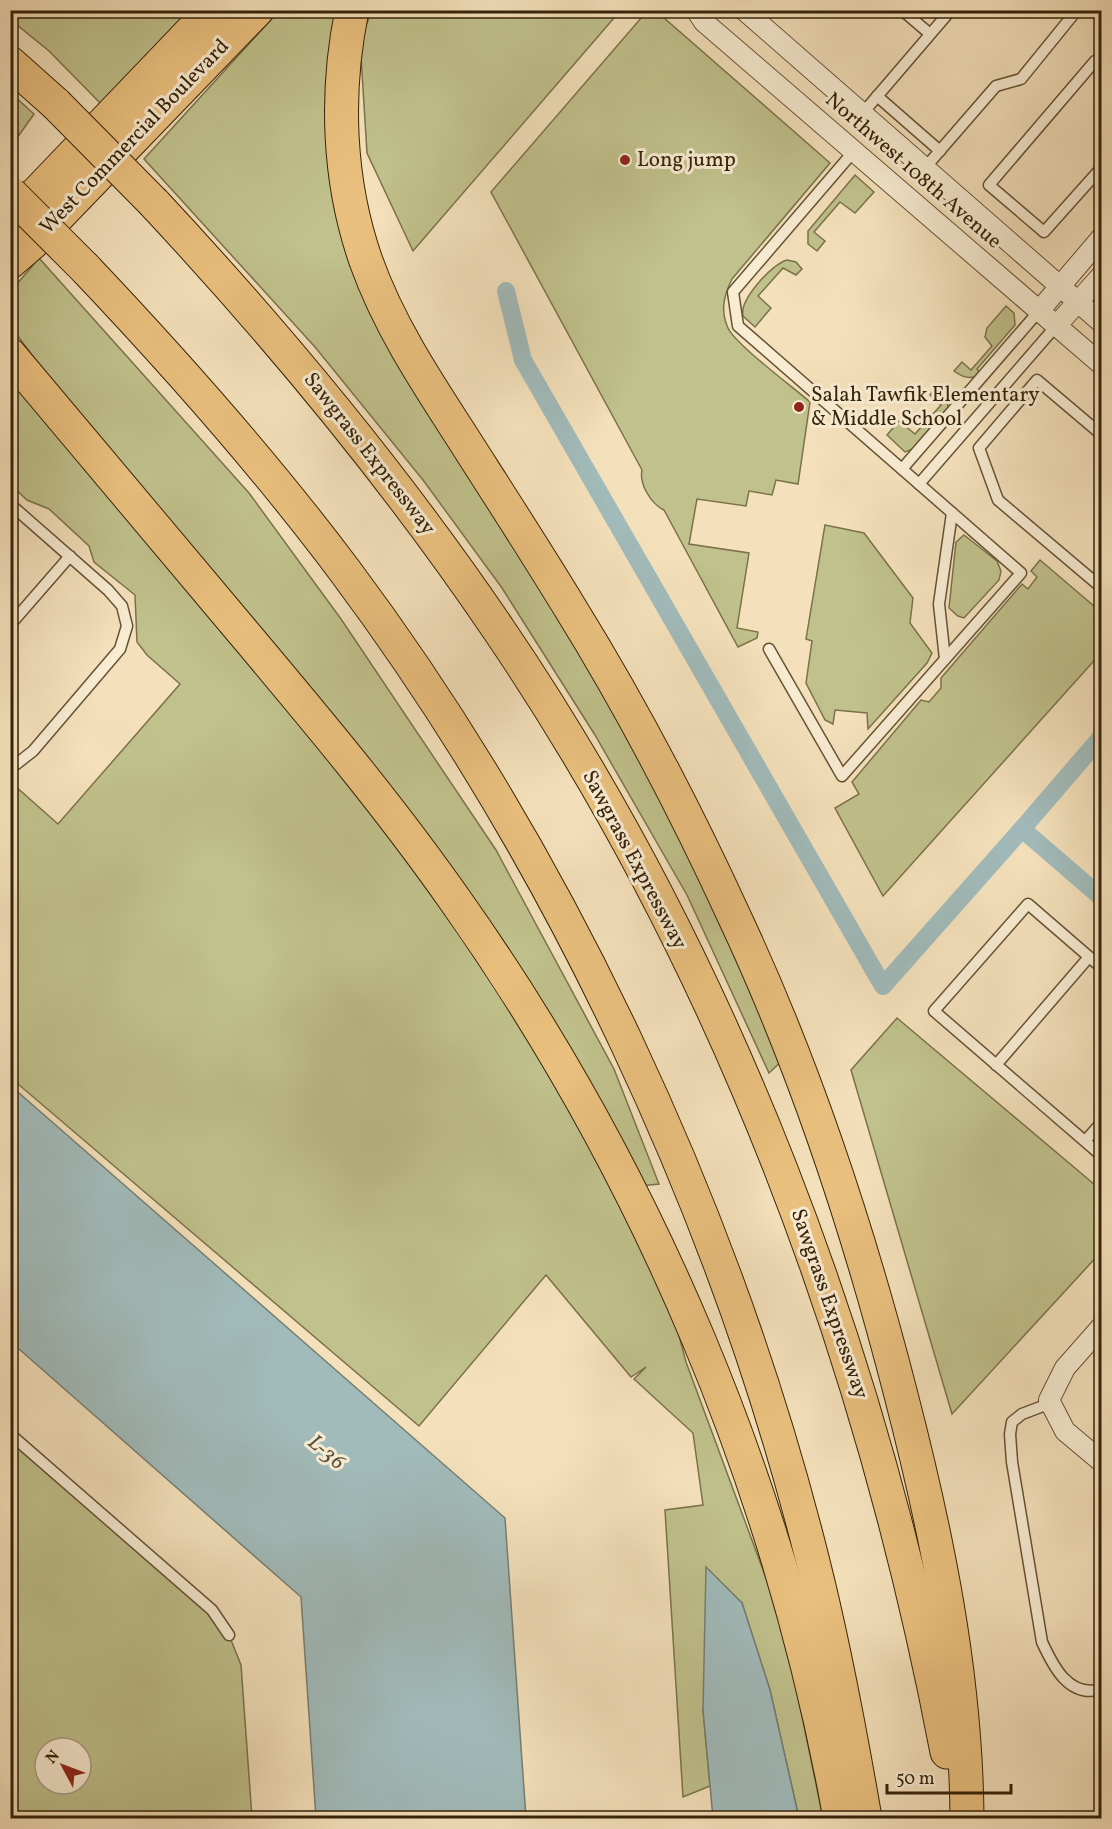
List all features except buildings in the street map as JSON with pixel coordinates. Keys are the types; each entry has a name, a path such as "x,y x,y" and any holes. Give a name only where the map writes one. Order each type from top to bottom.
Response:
{"highway":[{"name":"West Commercial Boulevard","path":"10,221 212,10"},
{"path":"352,10 342,76 342,141 357,230 376,287 416,364 573,612 669,781 761,976 817,1119 844,1197 892,1360 934,1537 955,1651 964,1728 967,1818"},
{"name":"West Commercial Boulevard","path":"10,262 248,18"},
{"name":"Sawgrass Expressway","path":"10,63 56,104 154,203 286,349 388,475 502,635 599,792 685,955 762,1122 813,1253 858,1384 912,1586 937,1698 957,1818"},
{"path":"10,193 86,268 172,360 231,428 345,571 398,646 471,760 542,878 583,957 662,1123 698,1209 759,1378 814,1567 846,1710 865,1818"},
{"path":"10,355 384,804 493,956 576,1089 621,1173 677,1289 746,1460 799,1629 827,1748 840,1818"}],"street":[{"name":"Northwest 108th Avenue","path":"696,10 704,22 1101,365"},
{"name":"Northwest 108th Avenue","path":"744,10 1101,323"},
{"path":"1039,310 1101,237"},
{"path":"1056,326 1101,275"},
{"path":"1101,1326 1065,1368 1050,1402 1065,1431 1101,1462"}],"lane":[{"path":"902,10 930,34"},
{"path":"862,114 951,10"},
{"path":"924,169 996,86 1021,79 1077,10"},
{"path":"1099,61 989,185 1044,232 1101,167"},
{"path":"877,96 940,151"},
{"path":"769,649 842,776 1021,573 738,326 733,292 854,151"},
{"path":"902,469 1039,310"},
{"path":"919,484 1056,326"},
{"path":"1101,435 1037,380 979,448 998,500 1101,588"},
{"path":"10,504 70,556 122,606 127,626 120,649 33,751 10,769"},
{"path":"945,659 939,604 952,513"},
{"path":"10,625 70,556"},
{"path":"1101,968 1028,904 934,1011 1101,1156"},
{"path":"996,1065 1089,957"},
{"path":"1084,1141 1101,1122"},
{"path":"1050,1402 1022,1414 1012,1422 1010,1434 1012,1462 1042,1642 1054,1669 1070,1684 1084,1691 1101,1689"},
{"path":"10,1434 212,1610 230,1635"}],"green space":[{"path":"648,10 656,11 830,163 732,279 725,297 724,315 733,335 810,402 798,484 776,480 772,495 749,491 746,506 697,499 689,544 749,553 737,628 758,632 757,638 738,647 664,510 647,493 642,481 642,470 491,192"},
{"path":"10,11 195,11 104,107 49,51 11,20"},
{"path":"279,11 347,11 344,199 635,732 787,1056 769,1073 687,895 595,735 502,588 423,480 315,347 144,159"},
{"path":"372,11 620,11 413,251 367,153 360,40"},
{"path":"11,93 34,114 12,145 10,144"},
{"path":"855,175 874,192 855,213 840,202 814,232 825,241 817,251 808,244 808,231"},
{"path":"39,258 249,493 341,619 496,850 614,1069 659,1184 640,1186 613,1131 11,327 11,291"},
{"path":"787,260 796,262 802,269 796,275 783,268 758,296 771,308 755,327 743,316 746,301 765,275"},
{"path":"1006,306 1014,313 1015,325 977,369 980,373 974,377 967,377 954,371 962,362 971,370 992,346 985,337 987,328"},
{"path":"11,376 240,646 502,980 667,1291 686,1362 783,1624 823,1818 799,1818 770,1690 742,1603 703,1710 710,1786 683,1797 665,1510 703,1505 693,1433 634,1379 646,1367 631,1377 546,1275 419,1426 11,1078 10,786 15,786 58,824 180,684 147,655 137,642 135,595 94,562 89,546 49,509 27,500 11,485"},
{"path":"937,386 947,395 948,409 913,449 905,452 887,435 899,421 915,434 941,405 930,395"},
{"path":"825,525 864,533 913,598 910,623 932,653 927,663 868,729 867,713 835,710 833,724 825,720 806,683 812,641 806,639"},
{"path":"964,535 997,561 1001,571 999,580 964,618 949,608 956,542"},
{"path":"1040,560 1101,612 1101,653 883,896 835,808 859,794 852,782 921,700 929,702 941,688 941,678 1022,584 1028,589 1037,577 1031,571"},
{"path":"897,1018 1101,1190 1101,1252 952,1414 851,1070"},
{"path":"10,1434 212,1610 229,1635 241,1665 252,1818 11,1818"}],"water":[{"name":"L-36","path":"11,1086 505,1518 526,1818 316,1818 301,1597 11,1342"},
{"path":"706,1567 742,1603 770,1690 799,1818 713,1818 703,1710"}],"waterway":[{"path":"506,291 523,360 883,986 1022,829 1102,898"},
{"path":"1022,829 1102,736"}],"place":[{"name":"Long jump","path":"625,160"},
{"name":"Salah Tawfik Elementary & Middle School","path":"799,407"}]}
